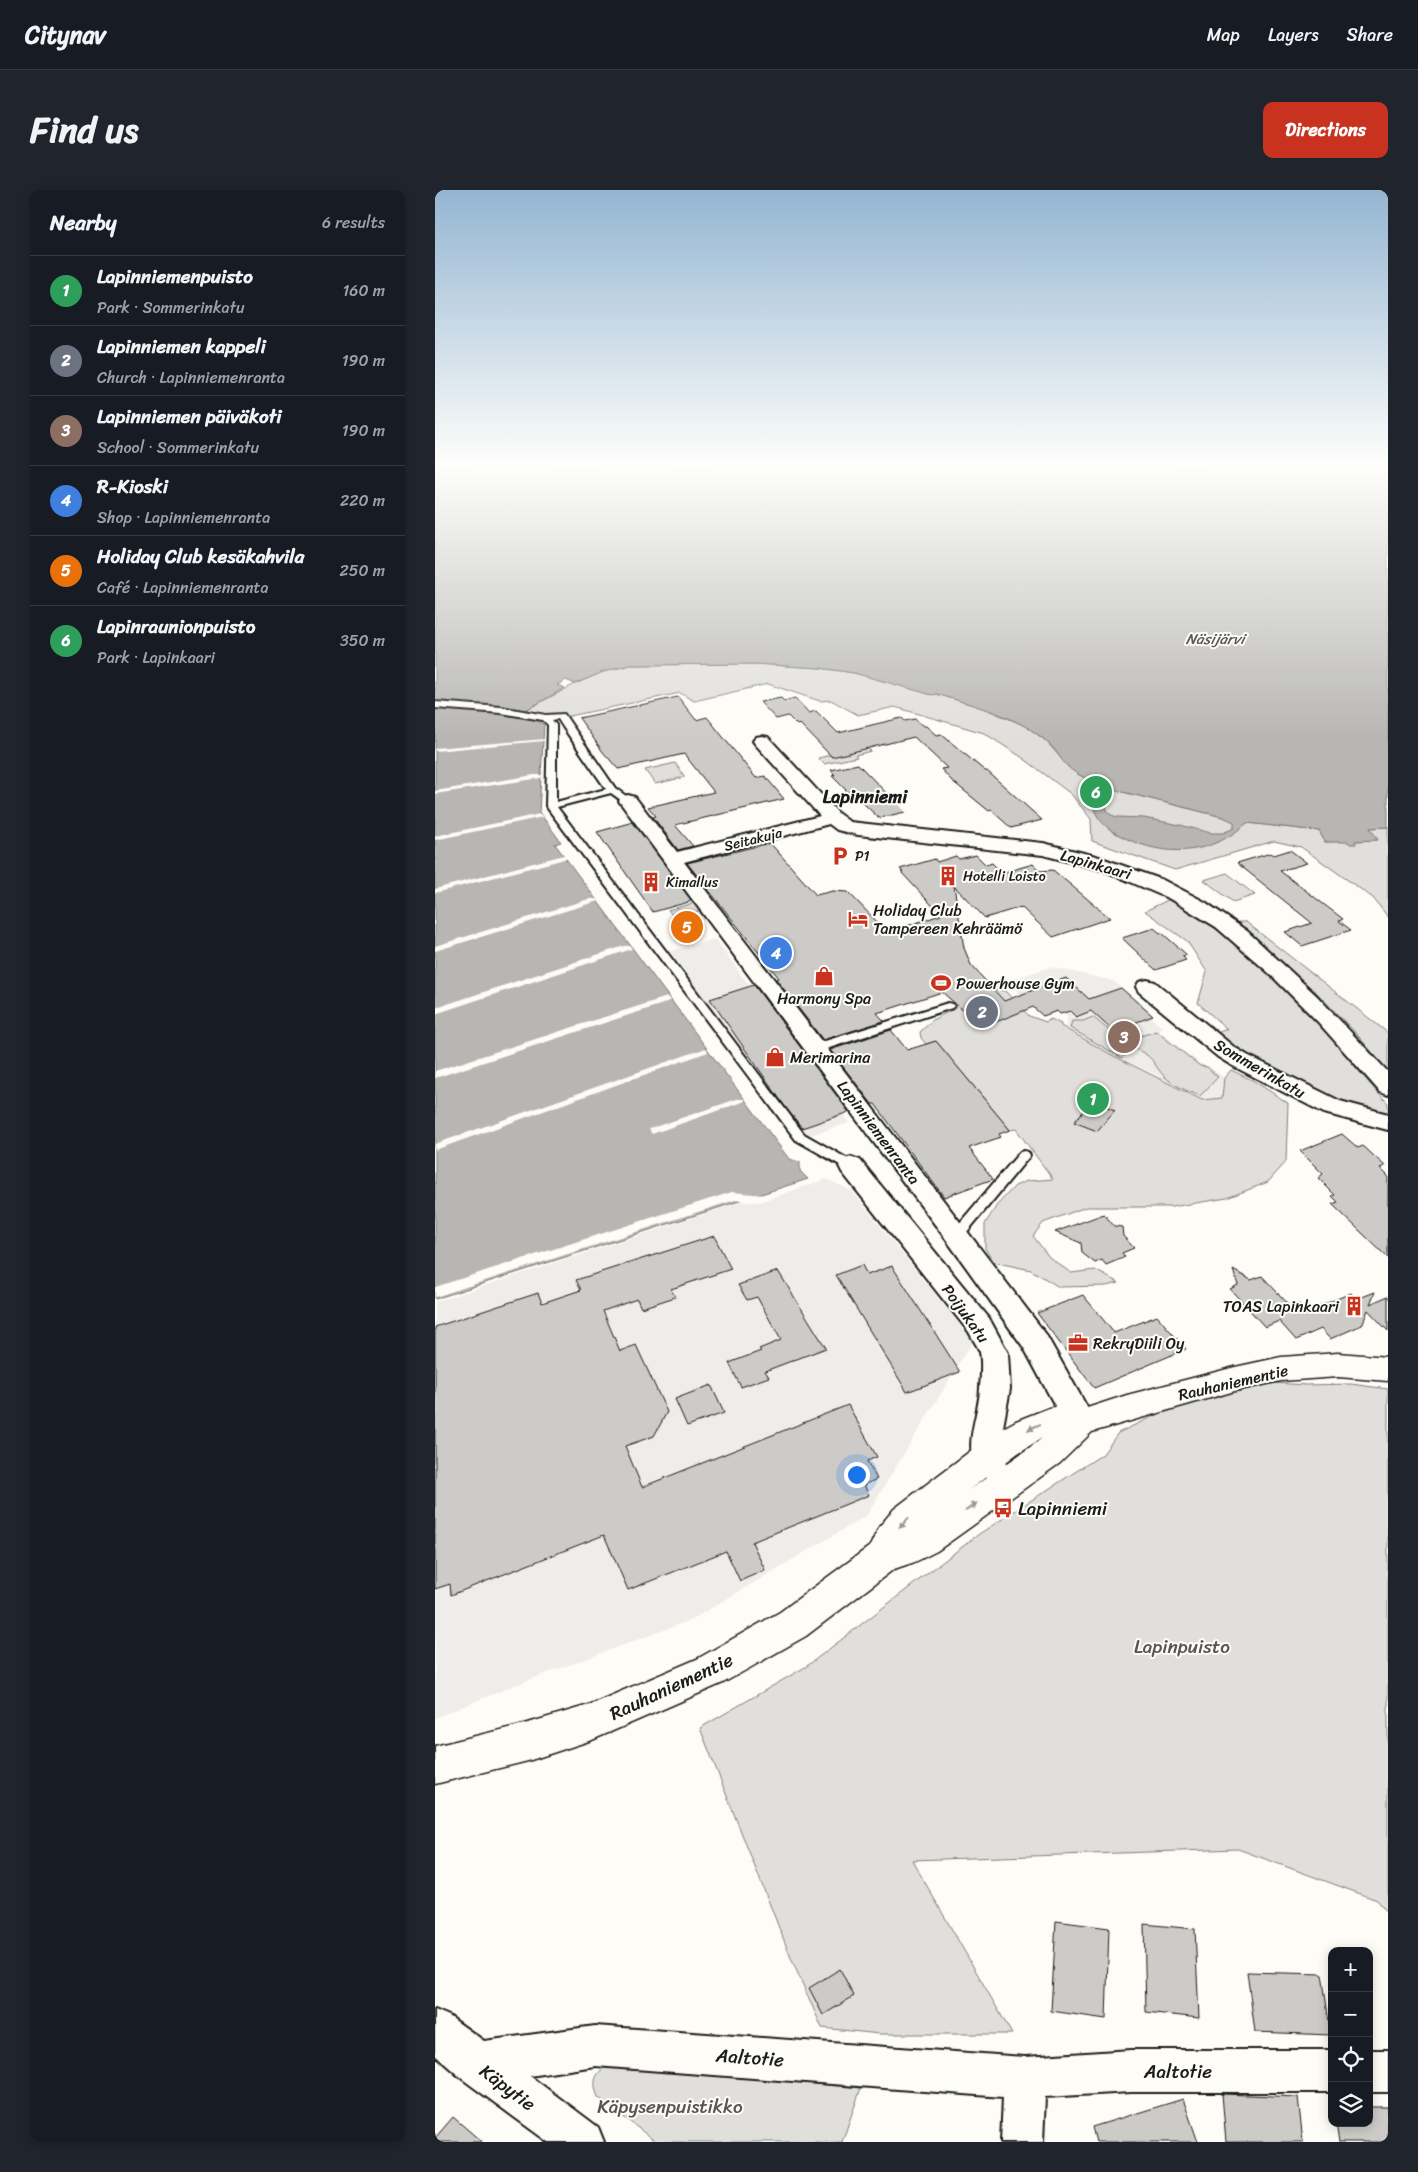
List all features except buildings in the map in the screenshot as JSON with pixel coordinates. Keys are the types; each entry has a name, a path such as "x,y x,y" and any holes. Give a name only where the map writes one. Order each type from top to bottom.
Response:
{"street":[{"name":"Lapinkaari","path":"762,741 832,818 845,826 859,830 1006,845 1068,854 1115,867 1152,882 1183,898 1220,920 1309,998 1388,1087"},
{"name":"Lapinniemenranta","path":"620,796 673,859 1035,1341 1064,1396 1081,1423"},
{"name":"Seitakuja","path":"673,859 832,818"},
{"name":"Sommerinkatu","path":"1147,987 1226,1052 1239,1060 1321,1103 1388,1122"},
{"name":"Poijukatu","path":"851,1166 979,1326 994,1353 995,1389 988,1427 997,1470"},
{"name":"Rauhaniementie","path":"435,1766 528,1742 592,1722 710,1671 793,1624 884,1556 903,1551 925,1540 997,1470 1006,1443 1037,1425 1062,1419 1081,1423 1127,1408 1281,1368 1338,1365 1388,1369"},
{"name":"Käpytie","path":"435,2030 476,2063 583,2142"},
{"name":"Aaltotie","path":"476,2063 595,2046 1025,2078 1131,2071 1328,2071"},
{"path":"1373,2071 1388,2071"},
{"path":"1022,2142 1025,2078"}],"lane":[{"path":"435,705 509,711 546,718 561,716 567,727 620,796 551,806"},
{"path":"546,718 552,725 551,806 800,1136 851,1166"},
{"path":"816,1048 948,1006"},
{"path":"957,1235 1023,1154"}],"shaded area":[{"path":"715,939 849,1123 800,1138 670,951"},
{"path":"1051,967 1113,981 1153,1016 1151,1017 1162,1027 1158,1030 1200,1064 1209,1066 1224,1078 1222,1098 1202,1100 1176,1088 1154,1074 1108,1053 1067,1028 1067,1016 1057,1011 1043,1016 1027,1001 1024,1002 1017,996 1017,991 1010,980"},
{"path":"826,1179 852,1191 973,1341 866,1516 691,1620 510,1687 435,1718 435,1302 741,1202 760,1202"}],"green space":[{"path":"754,664 820,668 854,673 983,708 1026,726 1046,741 1068,766 1079,775 1115,790 1247,823 1319,831 1325,842 1377,840 1370,828 1388,827 1388,917 1373,898 1301,847 1274,841 1175,870 1092,841 1091,819 1071,794 1023,758 984,733 895,707 858,715 831,700 820,701 768,684 694,701 680,693 565,717 526,710 575,684 603,672 630,665"},
{"path":"866,747 871,751 855,755 857,757 824,764 818,758"},
{"path":"675,763 685,777 655,784 645,770"},
{"path":"1227,873 1255,895 1233,902 1204,880"},
{"path":"1170,899 1216,929 1279,983 1317,1022 1388,1103 1388,1113 1361,1110 1335,1102 1249,1058 1214,1034 1227,1029 1198,1003 1207,972 1187,941 1145,911"},
{"path":"698,902 703,910 674,917 668,910"},
{"path":"1238,922 1246,922 1388,1033 1388,1071 1353,1030 1317,993 1237,925"},
{"path":"993,989 1005,991 1029,1016 1046,1022 1051,1019 1108,1053 1202,1100 1222,1098 1224,1078 1231,1070 1254,1081 1288,1103 1286,1162 1268,1182 1227,1198 1171,1207 1086,1207 1043,1223 1033,1236 1049,1257 1071,1273 1095,1270 1119,1283 1106,1286 1059,1287 1031,1270 993,1262 985,1248 985,1224 997,1205 1015,1186 1027,1181 1053,1179 1016,1129 1010,1130 936,1041 926,1044 921,1038 920,1032 934,1019"},
{"path":"1093,1017 1109,1030 1122,1037 1136,1037 1156,1031 1200,1066 1207,1067 1218,1077 1200,1096 1181,1088 1164,1076 1145,1054 1132,1048 1122,1058 1070,1028 1072,1021 1083,1021"},
{"name":"Lapinpuisto","path":"1275,1383 1306,1385 1351,1384 1388,1389 1388,1913 1377,1900 1238,1849 912,1860 1012,2034 880,2034 822,2028 791,1958 700,1728 807,1666 979,1534 1103,1454 1118,1433 1160,1413 1216,1396"},
{"name":"Käpysenpuistikko","path":"608,2065 861,2088 842,2142 656,2142 598,2097 595,2079"}],"water":[{"name":"Näsijärvi","path":"435,558 1388,558 1388,827 1370,828 1378,840 1355,841 1356,844 1325,842 1319,831 1247,823 1219,842 1189,850 1157,849 1141,844 1118,835 1102,823 1095,812 1091,799 1099,789 1068,767 1049,744 1022,724 980,707 854,673 820,668 754,664 630,665 603,672 575,684 566,680 557,685 565,688 526,710 435,702","holes":["1109,790 1115,790 1223,817 1234,822 1234,828 1223,833 1211,833 1144,818 1117,817 1109,814 1102,798"]},
{"path":"435,708 509,714 536,720 544,725 539,812 561,842 555,844 789,1159 800,1162 800,1171 808,1179 435,1299"}],"pier":[{"path":"545,739 544,741 435,751 435,748"},
{"path":"542,775 541,778 435,794 435,791"},
{"path":"540,814 543,817 435,840 435,836"},
{"path":"564,855 566,858 561,860 435,893 435,889"},
{"path":"589,899 596,899 598,901 435,951 435,946"},
{"path":"624,946 630,946 632,949 435,1014 435,1008"},
{"path":"667,997 670,1000 663,1004 435,1078 435,1071"},
{"path":"706,1048 708,1052 435,1150 435,1144"},
{"path":"737,1099 744,1099 745,1101 652,1134 649,1129"},
{"path":"732,1192 765,1195 747,1201 735,1200 435,1297 435,1287"}],"place":[{"name":"Lapinraunionpuisto","path":"1096,792"},
{"name":"P1","path":"840,856"},
{"name":"Hotelli Loisto","path":"948,876"},
{"name":"Kimallus","path":"651,882"},
{"name":"Holiday Club Tampereen Kehräämö","path":"858,919"},
{"name":"Holiday Club kesäkahvila","path":"687,927"},
{"name":"R-Kioski","path":"776,953"},
{"name":"Harmony Spa","path":"824,976"},
{"name":"Powerhouse Gym","path":"941,983"},
{"name":"Lapinniemen kappeli","path":"982,1012"},
{"name":"Lapinniemen päiväkoti","path":"1124,1037"},
{"name":"Merimarina","path":"775,1057"},
{"name":"Lapinniemenpuisto","path":"1093,1099"},
{"name":"TOAS Lapinkaari","path":"1354,1306"},
{"name":"RekryDiili Oy","path":"1078,1343"},
{"name":"Lapinniemi","path":"1003,1508"}],"district":[{"name":"Lapinniemi","path":"865,797"}]}
